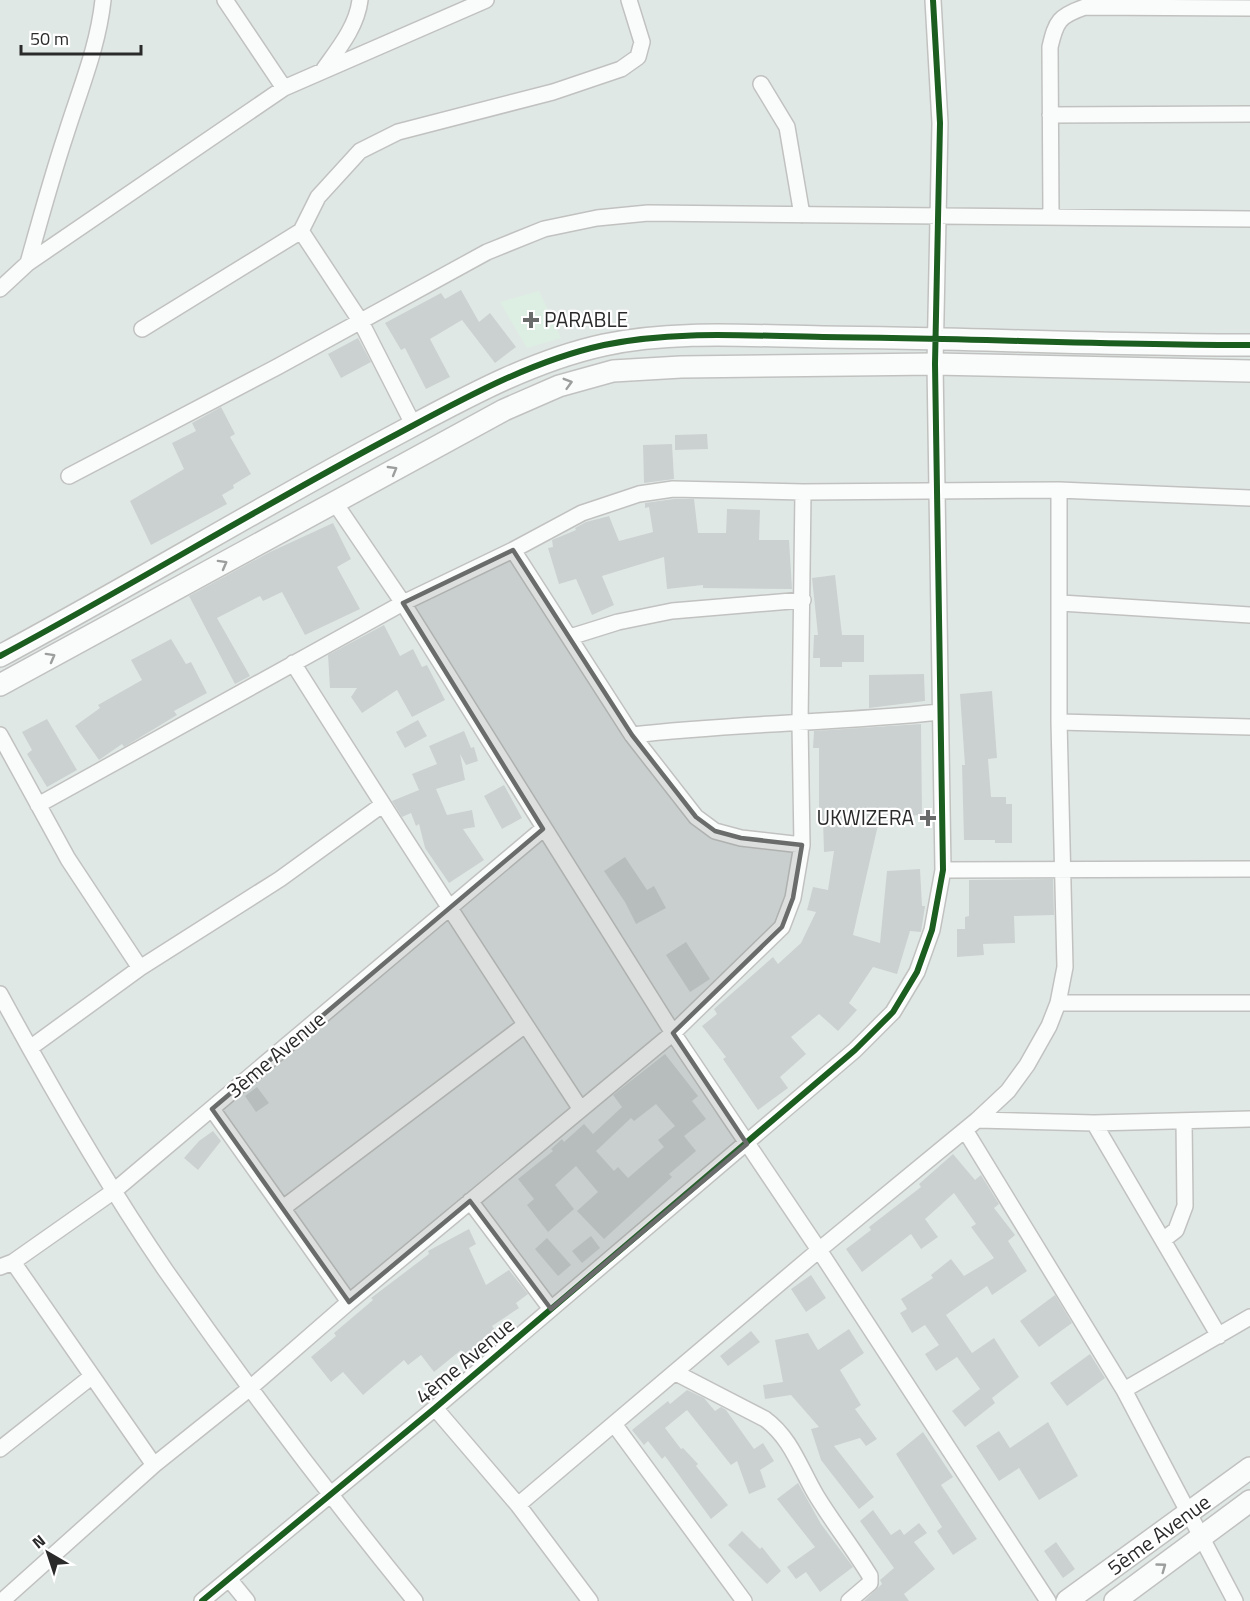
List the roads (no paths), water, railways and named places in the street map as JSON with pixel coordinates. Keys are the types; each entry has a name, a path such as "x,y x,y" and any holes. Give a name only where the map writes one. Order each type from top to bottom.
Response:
{"street":[{"path":"28,263 66,133 86,80 101,23 103,0"},
{"path":"225,0 284,88"},
{"path":"324,69 344,40 358,12 360,0"},
{"path":"0,289 28,263 284,88 486,0"},
{"name":"4ème Avenue","path":"202,1601 435,1408 855,1050 893,1012 917,972 932,930 943,870 935,364 940,123 933,0"},
{"path":"142,329 301,231 318,197 360,150 398,132 553,92 621,69 630,63 638,57 642,42 633,1"},
{"path":"1051,217 1050,48 1054,27 1065,14 1085,6 1250,8"},
{"path":"761,84 787,127 802,215"},
{"path":"1050,115 1250,114"},
{"path":"69,476 487,252 544,229 597,218 648,213 1250,219"},
{"path":"301,231 361,321 414,426"},
{"path":"0,656 414,426 498,383 556,358 606,344 678,336 1250,345"},
{"path":"0,685 504,410 559,386 613,371 681,367 935,364 1250,371"},
{"path":"38,805 403,603 513,550 582,513 639,494 673,489 719,488 803,492 1059,490 1250,498"},
{"path":"518,1505 819,1250 971,1125 1008,1091 1027,1065 1049,1026 1058,1003 1065,967 1059,722 1059,490"},
{"path":"2,1601 154,1465 249,1389 349,1302 673,1032 782,927 793,898 802,844 800,723 803,492"},
{"path":"335,503 403,603 543,829 673,1032 819,1250 1048,1601"},
{"path":"513,550 632,735 676,795 696,817 715,831 741,838 802,844"},
{"path":"570,637 618,622 672,611 803,600"},
{"path":"1060,603 1250,615"},
{"path":"293,663 382,805 416,854 448,909 580,1108"},
{"path":"632,735 706,726 800,723 940,712"},
{"path":"1059,722 1250,727"},
{"path":"0,735 90,894 140,968"},
{"path":"30,1048 140,968 280,879 382,805"},
{"name":"3ème Avenue","path":"7,1265 114,1191 543,829"},
{"path":"943,870 1250,869"},
{"path":"0,994 114,1191 165,1270 249,1389 330,1496 415,1601"},
{"path":"1058,1003 1250,1003"},
{"path":"283,1208 525,1025"},
{"path":"213,1108 349,1302"},
{"path":"971,1125 1250,1119"},
{"path":"1163,1240 1176,1230 1185,1206 1184,1120"},
{"path":"1094,1123 1219,1336"},
{"path":"971,1125 1124,1390 1234,1601"},
{"path":"470,1201 551,1310"},
{"path":"7,1265 154,1465"},
{"path":"1124,1390 1250,1317"},
{"path":"676,1373 765,1419 778,1428 789,1442 816,1495 870,1576 870,1583 849,1601"},
{"path":"0,1449 91,1377"},
{"path":"435,1408 518,1505 590,1601"},
{"path":"615,1424 744,1601"},
{"name":"5ème Avenue","path":"1067,1601 1250,1468"},
{"name":"5ème Avenue","path":"1115,1601 1250,1501"},
{"path":"229,1579 247,1601"}],"place":[{"name":"PARABLE","path":"531,320"},
{"name":"UKWIZERA","path":"928,818"}]}
